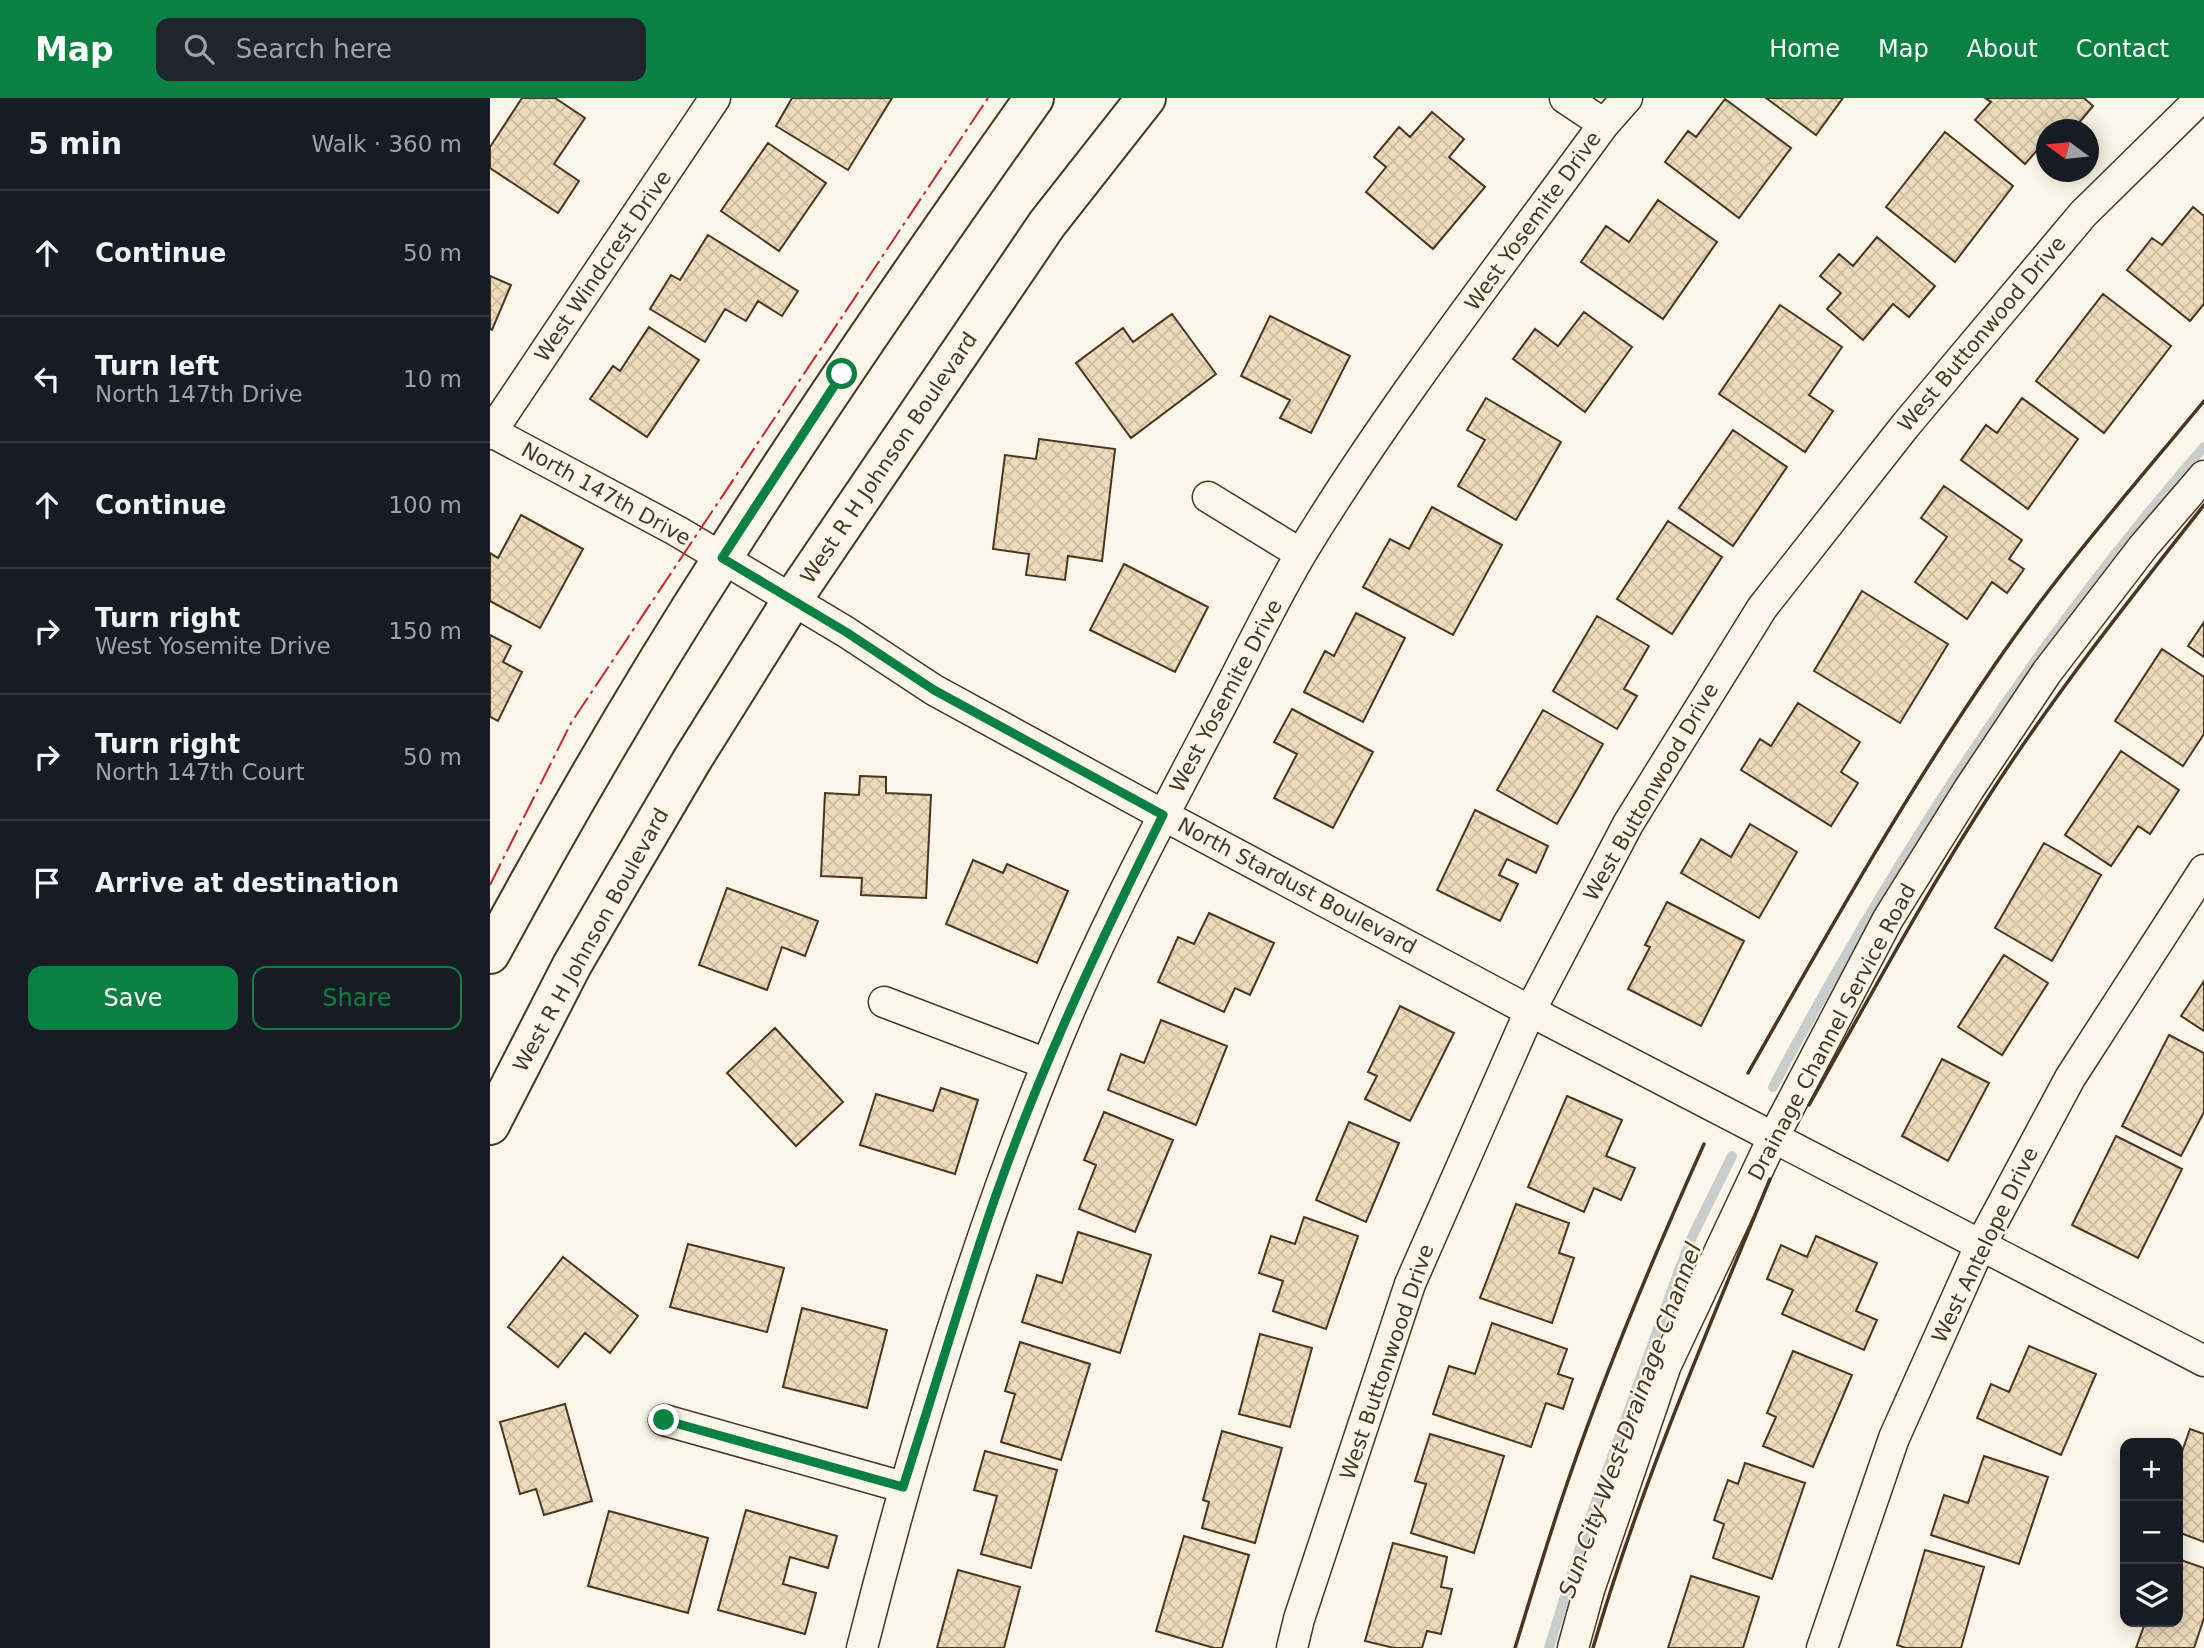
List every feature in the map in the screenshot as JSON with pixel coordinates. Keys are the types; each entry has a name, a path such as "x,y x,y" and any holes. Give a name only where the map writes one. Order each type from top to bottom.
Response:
{"main road":[{"path":"490,954 565,819 722,558 842,374 1034,98"},
{"name":"West R H Johnson Boulevard","path":"490,1125 572,965 692,760 792,600 1047,224 1146,98"}],"street":[{"name":"West Windcrest Drive","path":"491,432 715,98"},
{"name":"West Yosemite Drive","path":"1565,98 1604,124"},
{"name":"West Yosemite Drive","path":"862,1648 903,1487 995,1197 1047,1064 1093,957 1163,815 1301,554 1390,419 1604,124 1627,98"},
{"name":"West Buttonwood Drive","path":"1292,1648 1299,1619 1410,1284 1530,1011 1628,824 1762,608 1905,426 2083,214 2201,98"},
{"name":"North 147th Drive","path":"491,432 677,531 757,579"},
{"name":"Drainage Channel Service Road","path":"1573,1648 1589,1590 1666,1365 1773,1138 1888,919 1969,789 2047,672 2143,547 2204,476"},
{"path":"1208,497 1301,554"},
{"name":"North Stardust Boulevard","path":"757,579 934,690 1530,1011 1773,1138"},
{"name":"West Antelope Drive","path":"1822,1648 1894,1438 1980,1246 2070,1078 2204,870"},
{"path":"884,1002 1047,1064"},
{"path":"1773,1138 2204,1360"},
{"path":"664,1420 903,1487"}],"building":[{"path":"522,98 555,98 585,118 554,164 579,181 558,213 490,168 490,147"},
{"path":"792,98 892,98 848,170 776,126"},
{"path":"1766,98 1843,98 1816,135"},
{"path":"1985,98 2084,98 2093,106 2082,119 2036,119 2036,151 2025,164 1975,120 1991,102"},
{"path":"1725,99 1791,148 1739,218 1665,162 1688,131 1696,137"},
{"path":"1432,112 1464,139 1449,157 1485,187 1433,249 1366,192 1386,167 1374,157 1399,127 1410,137"},
{"path":"1945,132 2013,186 1955,262 1886,207"},
{"path":"768,143 826,183 779,251 721,211"},
{"path":"1658,200 1717,242 1663,319 1581,262 1606,226 1629,242"},
{"path":"2193,207 2204,216 2204,304 2190,321 2127,270 2152,238 2162,245"},
{"path":"708,235 798,291 782,316 758,301 746,321 725,309 705,342 650,309 671,275 680,280"},
{"path":"1877,237 1935,286 1909,317 1893,304 1863,340 1827,309 1841,293 1820,276 1839,254 1853,266"},
{"path":"490,276 511,285 492,330 490,329"},
{"path":"2103,294 2171,346 2104,433 2036,381"},
{"path":"1780,305 1842,347 1809,395 1833,411 1805,452 1719,394"},
{"path":"1584,312 1632,347 1585,412 1513,359 1535,329 1558,346"},
{"path":"1172,314 1216,374 1131,438 1076,363 1123,328 1133,342"},
{"path":"1270,316 1350,356 1311,433 1280,418 1290,400 1241,376"},
{"path":"649,327 699,360 647,437 590,399 613,366 620,371"},
{"path":"1486,398 1561,442 1516,520 1458,486 1485,440 1467,430"},
{"path":"2022,398 2078,439 2028,509 1961,460 1986,425 1997,433"},
{"path":"1733,430 1787,467 1733,546 1679,508"},
{"path":"1039,439 1115,449 1102,561 1068,556 1065,580 1026,575 1029,554 993,549 1005,455 1036,459"},
{"path":"1944,486 2022,540 2009,559 2024,569 2007,593 1992,582 1967,619 1915,582 1947,537 1921,518"},
{"path":"1432,507 1502,545 1453,635 1363,587 1390,539 1409,549"},
{"path":"521,515 583,549 540,628 490,601 490,553 498,558"},
{"path":"1668,521 1722,557 1672,634 1617,599"},
{"path":"1124,564 1208,607 1175,672 1090,630"},
{"path":"1862,591 1948,644 1900,723 1814,671"},
{"path":"1356,613 1405,638 1363,722 1304,692 1325,651 1334,656"},
{"path":"1597,616 1649,646 1624,689 1637,696 1617,729 1553,691"},
{"path":"2204,622 2204,657 2188,646"},
{"path":"490,635 511,646 503,662 522,672 498,721 490,717"},
{"path":"2162,649 2204,677 2204,734 2183,766 2115,721"},
{"path":"1798,703 1860,742 1841,772 1858,783 1831,826 1741,770 1760,739 1771,746"},
{"path":"1292,709 1373,752 1333,828 1274,798 1297,754 1274,742"},
{"path":"1543,710 1603,744 1557,824 1497,790"},
{"path":"2121,751 2179,790 2150,834 2138,826 2111,866 2065,835"},
{"path":"860,776 886,777 886,793 931,795 926,898 861,895 862,878 821,876 825,793 859,795"},
{"path":"1475,810 1548,846 1536,873 1507,859 1499,875 1518,884 1500,921 1437,890"},
{"path":"1750,824 1797,852 1759,918 1681,873 1701,839 1731,857"},
{"path":"2044,843 2101,875 2052,961 1995,928"},
{"path":"973,860 1003,873 1007,864 1068,891 1037,963 946,924"},
{"path":"727,888 818,921 805,956 782,947 767,990 699,965"},
{"path":"1667,902 1744,941 1701,1026 1628,989 1650,947 1645,945"},
{"path":"1209,913 1274,943 1250,995 1235,988 1224,1012 1158,982 1178,937 1194,944"},
{"path":"2004,955 2048,983 2002,1055 1958,1027"},
{"path":"2204,981 2204,1031 2181,1016"},
{"path":"1400,1006 1454,1033 1410,1121 1365,1099 1377,1076 1368,1072"},
{"path":"1161,1020 1227,1046 1196,1125 1108,1090 1121,1054 1144,1063"},
{"path":"775,1028 843,1102 796,1146 727,1073"},
{"path":"2169,1035 2204,1053 2204,1112 2181,1156 2122,1126"},
{"path":"1942,1059 1989,1083 1948,1161 1902,1136"},
{"path":"941,1088 978,1100 955,1174 860,1145 876,1094 933,1111"},
{"path":"1567,1096 1622,1120 1606,1156 1635,1168 1621,1200 1594,1188 1584,1212 1528,1187"},
{"path":"1104,1112 1173,1140 1135,1232 1079,1209 1096,1165 1084,1160"},
{"path":"1349,1122 1399,1143 1366,1222 1316,1200"},
{"path":"2116,1136 2182,1169 2138,1258 2072,1225"},
{"path":"1516,1204 1569,1223 1559,1253 1574,1258 1552,1323 1480,1298"},
{"path":"1304,1217 1358,1236 1326,1329 1273,1311 1283,1281 1259,1273 1271,1236 1295,1244"},
{"path":"1078,1232 1151,1255 1120,1353 1022,1322 1037,1275 1062,1283"},
{"path":"1816,1236 1877,1263 1856,1311 1877,1320 1864,1350 1782,1314 1793,1290 1767,1279 1781,1245 1807,1257"},
{"path":"688,1244 784,1268 767,1332 670,1307"},
{"path":"563,1257 638,1316 610,1353 585,1333 558,1367 508,1327"},
{"path":"802,1308 887,1330 867,1408 783,1387"},
{"path":"1492,1323 1567,1349 1558,1374 1573,1379 1563,1409 1546,1403 1531,1447 1433,1414 1449,1366 1475,1374"},
{"path":"1260,1334 1312,1348 1290,1427 1239,1414"},
{"path":"1020,1342 1090,1364 1061,1460 1001,1442 1015,1394 1005,1391"},
{"path":"2029,1346 2096,1374 2061,1455 1977,1418 1991,1384 2009,1392"},
{"path":"1793,1351 1852,1375 1813,1467 1763,1446 1776,1417 1767,1413"},
{"path":"565,1404 592,1501 544,1515 536,1489 520,1494 500,1422"},
{"path":"2190,1429 2204,1434 2204,1542 2183,1534 2183,1449"},
{"path":"1222,1431 1282,1448 1255,1543 1202,1528 1209,1502 1203,1500"},
{"path":"1430,1434 1504,1456 1474,1553 1411,1533 1426,1484 1415,1481"},
{"path":"985,1451 1057,1470 1031,1568 981,1554 997,1496 974,1490"},
{"path":"1984,1456 2048,1477 2019,1564 1931,1535 1944,1495 1968,1503"},
{"path":"1745,1463 1805,1483 1772,1579 1713,1558 1724,1524 1714,1520 1728,1480 1738,1484"},
{"path":"746,1510 837,1536 828,1568 790,1557 783,1584 816,1593 805,1634 718,1610"},
{"path":"609,1511 708,1538 688,1613 588,1586"},
{"path":"1184,1536 1249,1555 1222,1648 1156,1631"},
{"path":"1393,1543 1447,1557 1441,1587 1452,1589 1441,1634 1427,1631 1422,1648 1394,1648 1365,1641"},
{"path":"1925,1550 1984,1567 1961,1648 1906,1648 1897,1645"},
{"path":"2183,1561 2204,1568 2204,1618 2194,1648 2136,1648 2144,1627 2183,1627"},
{"path":"958,1570 1020,1587 1004,1648 937,1648"},
{"path":"1691,1576 1759,1597 1743,1648 1668,1648"}],"waterway":[{"name":"Sun City West Drainage Channel","path":"1773,1087 1867,918 1970,755 2082,597 2204,447"},
{"name":"Sun City West Drainage Channel","path":"1549,1648 1584,1535 1677,1276 1692,1237 1732,1156"}],"wall":[{"path":"1748,1073 1898,814 1962,713 2020,629 2071,562 2204,401"},
{"path":"1809,1105 1918,912 2012,761 2092,649 2204,505"},
{"path":"1515,1648 1563,1496 1600,1391 1704,1144"},
{"path":"1593,1648 1611,1588 1653,1470 1770,1179"}],"power":[{"path":"490,885 571,723 988,98"}],"route":[{"path":"664,1420 903,1487 995,1197 1047,1064 1093,957 1163,815 934,690 846,632 722,558 842,374"}]}
